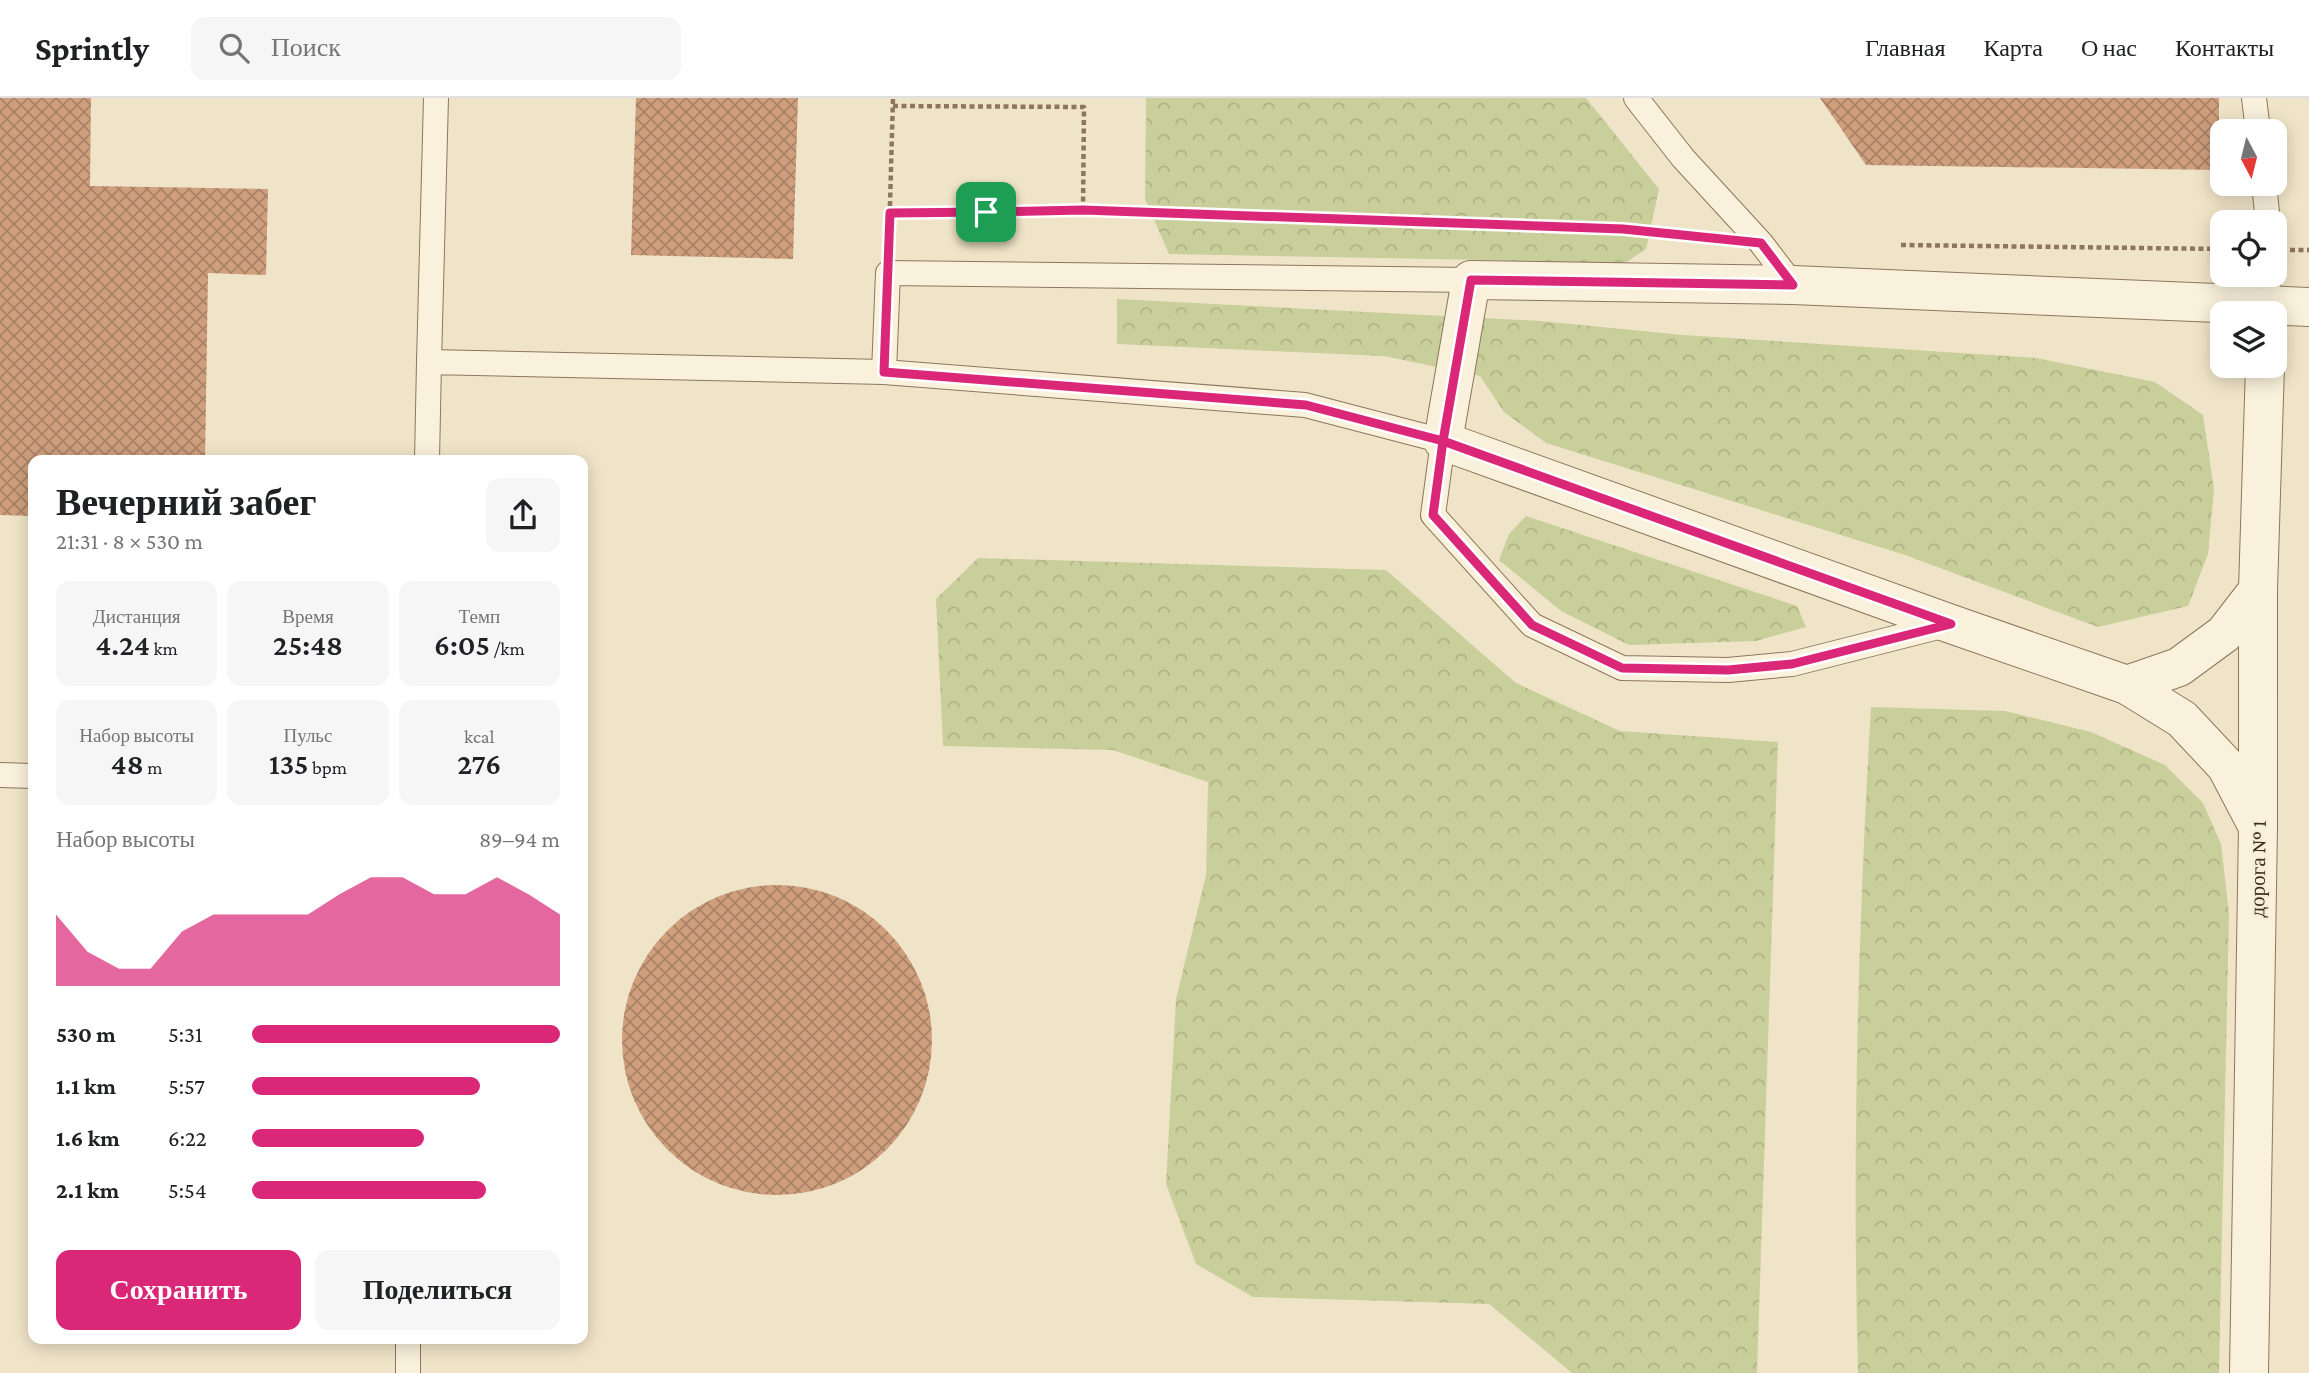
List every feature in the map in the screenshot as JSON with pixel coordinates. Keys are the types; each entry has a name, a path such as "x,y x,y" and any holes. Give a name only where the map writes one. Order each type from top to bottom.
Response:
{"street":[{"path":"2259,827 2226,766 2182,719 2127,685 1443,441 1471,280 1793,285 2267,298 2309,307"},
{"name":"дорога № 1","path":"2249,1373 2259,827 2258,590 2265,378"},
{"path":"2127,685 2179,667 2224,634 2258,590"}],"lane":[{"path":"427,455 436,98"},
{"path":"1636,98 1683,158 1761,243 1793,285"},
{"path":"2254,98 2257,119"},
{"path":"884,372 888,273 1471,280"},
{"path":"429,362 884,372 1306,405 1443,441 1433,515 1532,625 1622,668 1728,670 1792,664 1951,624"},
{"path":"0,775 28,776"},
{"path":"408,1344 408,1373"}],"path":[{"path":"888,273 893,98"},
{"path":"893,106 1084,107 1083,210"},
{"path":"890,213 1083,210 1623,229 1761,243"},
{"path":"1887,245 2210,249"}],"green space":[{"path":"1146,98 1586,98 1659,189 1646,249 1622,265 1169,254 1145,199"},
{"path":"1117,299 1541,321 1683,335 2036,358 2155,382 2203,415 2214,489 2208,554 2188,606 2098,627 1905,555 1546,443 1504,412 1480,376 1384,356 1117,344"},
{"path":"1526,516 1797,606 1806,627 1756,641 1629,645 1561,611 1499,560 1509,534"},
{"path":"978,558 1386,570 1516,683 1620,731 1778,742 1757,1373 1572,1373 1489,1304 1253,1297 1196,1264 1166,1184 1176,999 1206,875 1208,782 1113,750 943,746 936,599"},
{"path":"1871,707 2005,711 2091,732 2165,765 2203,803 2221,844 2229,914 2219,1373 1858,1373 1857,1040"}],"building":[{"path":"0,98 91,98 90,186 268,189 266,275 208,273 205,455 28,455 28,516 0,515"},
{"path":"636,98 798,98 793,259 631,255"},
{"path":"1820,98 2219,98 2219,119 2210,119 2210,170 1866,165"},
{"path":"777,885 822,891 850,903 887,930 914,967 926,995 932,1040 926,1085 914,1113 887,1150 850,1177 822,1189 777,1195 732,1189 704,1177 667,1150 640,1113 628,1085 622,1040 628,995 640,967 667,930 704,903 732,891"}],"route":[{"path":"986,212 890,213 884,372 1306,405 1443,441 1433,515 1532,625 1622,668 1728,670 1792,664 1951,624 1443,441 1471,280 1793,285 1761,243 1623,229 1083,210 986,212"}]}
